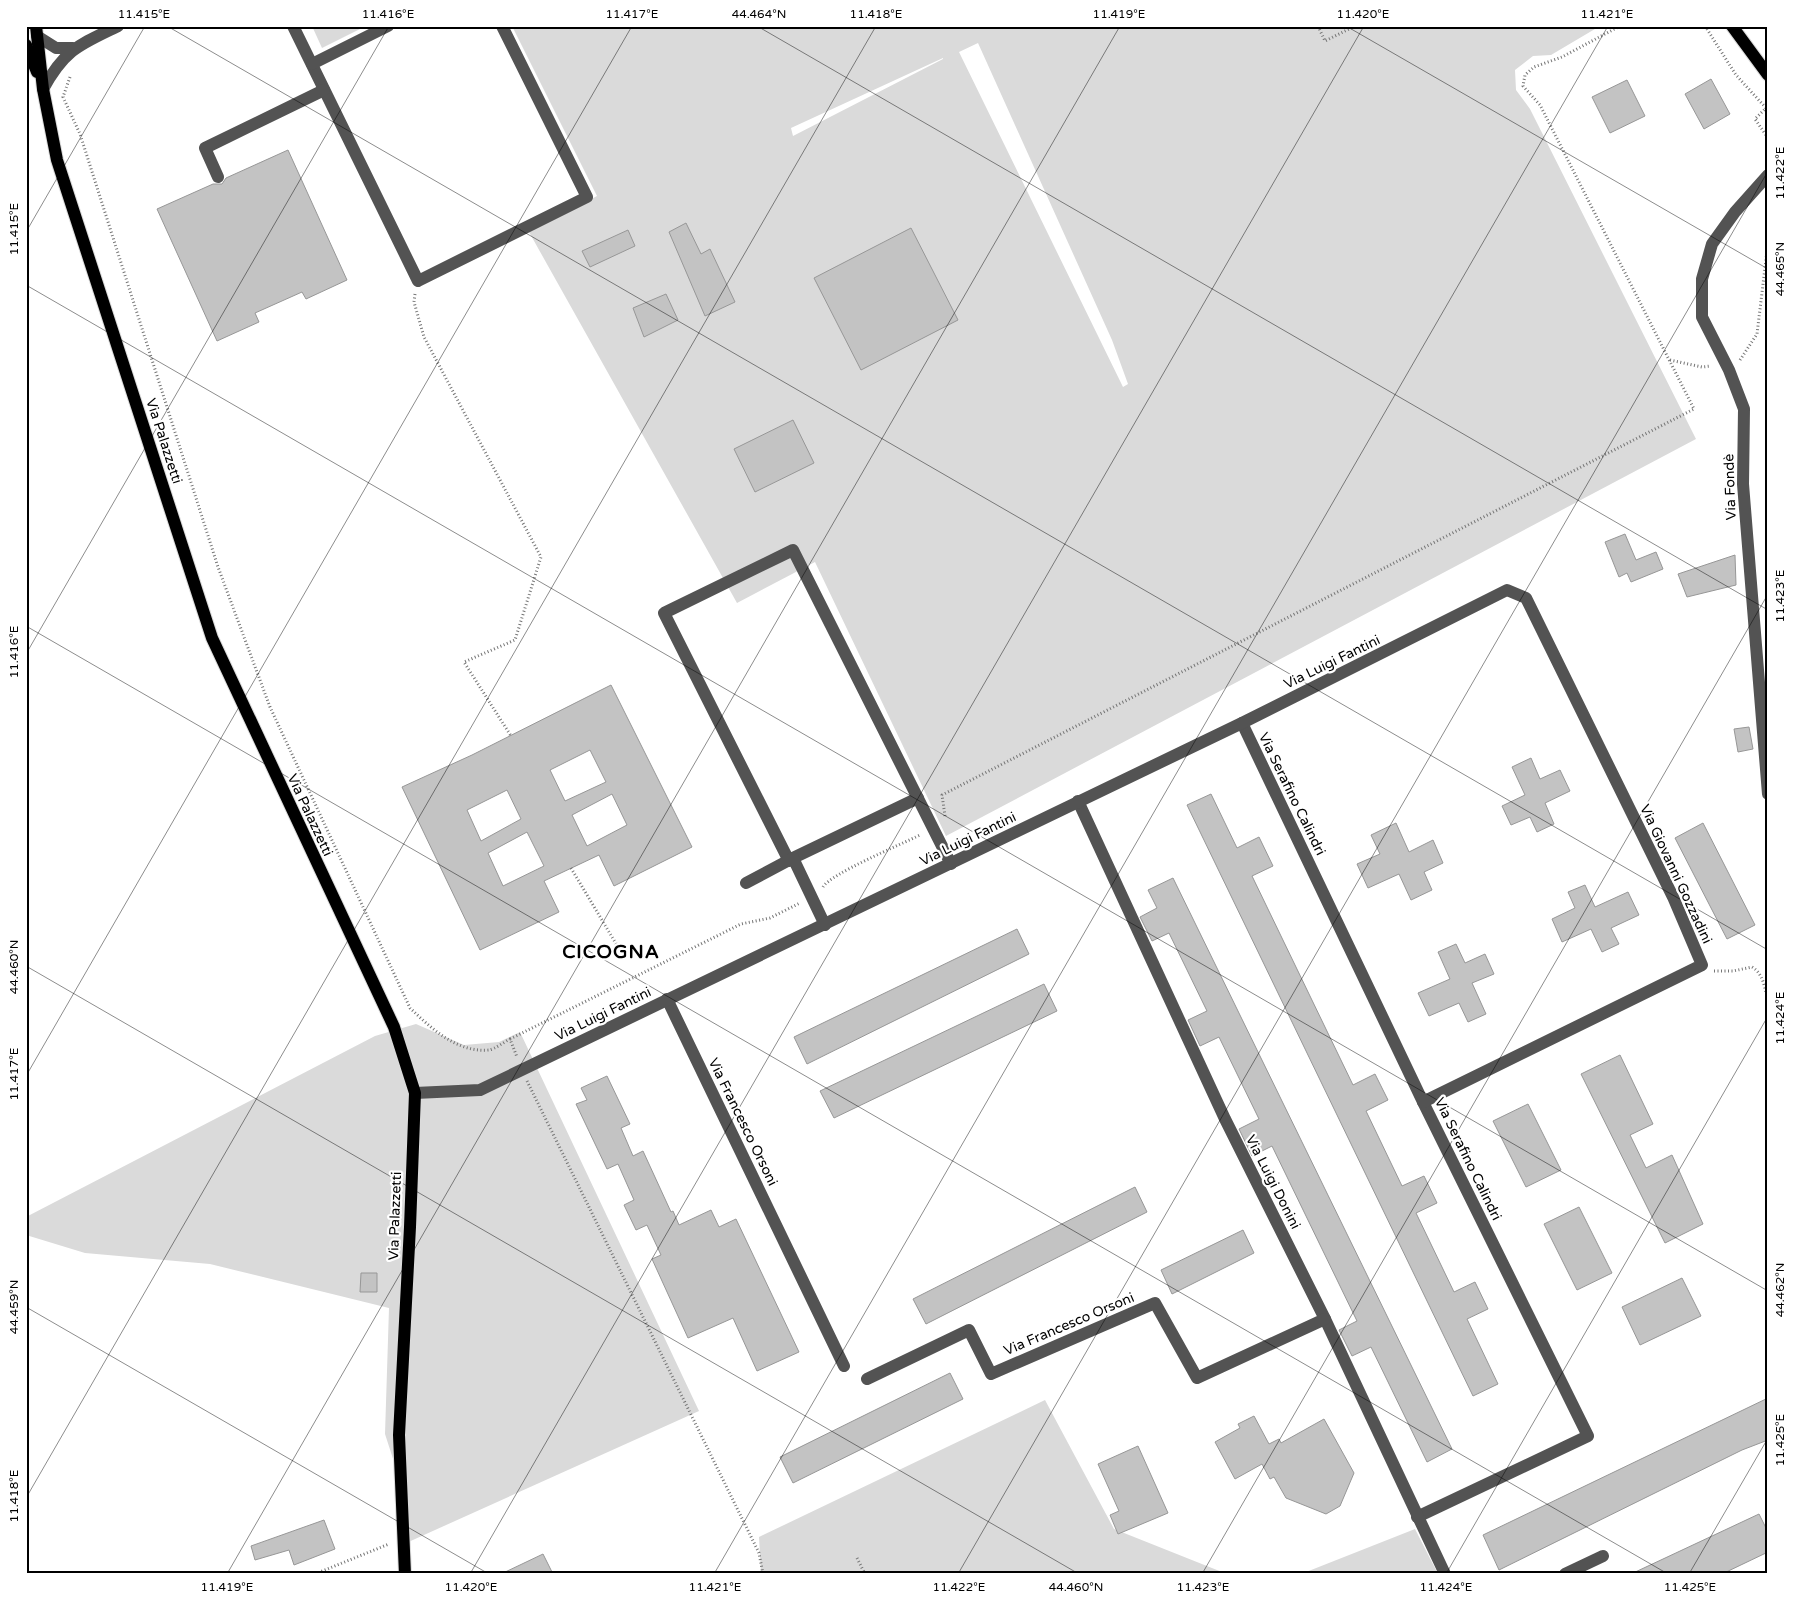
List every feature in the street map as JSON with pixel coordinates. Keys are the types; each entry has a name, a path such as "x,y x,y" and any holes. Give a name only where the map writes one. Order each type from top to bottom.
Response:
{"main road":[{"path":"1732,26 1768,75"},
{"name":"Via Palazzetti","path":"37,31 44,89 57,160 212,638 394,1027 415,1093 399,1435 405,1574"},
{"name":"Via Palazzetti","path":"26,45 44,89"},
{"path":"1755,56 1768,64"}],"street":[{"path":"44,89 57,65 73,48 118,26"},
{"path":"293,26 418,281 587,197 502,26"},
{"path":"312,64 388,26"},
{"name":"Via Palazzetti","path":"37,31 56,48 73,48"},
{"path":"218,177 205,148 324,90"},
{"name":"Via Fondè","path":"1768,175 1746,199 1712,244 1702,279 1702,317 1726,363 1744,409 1744,484 1768,794"},
{"name":"Via Fondè","path":"1746,199 1768,186"},
{"path":"825,924 664,613 793,550 951,864"},
{"name":"Via Luigi Fantini","path":"415,1093 480,1090 1242,723 1508,590 1526,598"},
{"name":"Via Giovanni Gozzadini","path":"1423,1102 1702,965 1673,897 1526,598"},
{"name":"Via Serafino Calindri","path":"1242,723 1423,1102 1588,1436 1417,1517"},
{"path":"746,883 918,798"},
{"name":"Via Luigi Donini","path":"1078,801 1225,1119 1325,1319 1417,1517 1446,1574"},
{"name":"Via Francesco Orsoni","path":"668,999 844,1366"},
{"name":"Via Francesco Orsoni","path":"866,1379 968,1330 991,1374 1155,1303 1197,1378 1325,1319"},
{"path":"1565,1574 1603,1556"}],"path":[{"path":"1318,26 1325,41 1355,26"},
{"path":"72,74 63,98 80,134 218,567 270,707 410,1008 438,1034 470,1048 490,1050 741,924 770,918 820,893 826,882 933,827 945,817 942,795 1694,409 1540,105 1524,86 1525,75 1534,67 1562,57 1620,26"},
{"path":"1704,26 1736,75 1767,108 1755,119 1768,138"},
{"path":"1669,360 1702,366 1738,362 1757,334 1768,243"},
{"path":"418,281 414,302 424,337 541,557 515,640 464,662 511,736"},
{"path":"571,868 618,947"},
{"path":"1702,965 1717,972 1752,967 1757,970 1768,999"},
{"path":"510,1039 522,1069 759,1552 763,1574"},
{"path":"315,1574 404,1538"},
{"path":"857,1558 865,1574"}],"shaded area":[{"path":"312,26 366,26 322,48"},
{"path":"512,26 1600,26 1551,55 1533,56 1515,70 1516,90 1530,109 1696,439 946,836 815,562 737,603 529,232 597,196","holes":["978,43 1112,340 1128,384 1123,387 959,52","943,59 793,136 791,128"]},
{"path":"416,1024 464,1045 499,1042 520,1032 699,1411 404,1544 395,1465 385,1434 389,1308 210,1264 85,1253 26,1235 26,1217 375,1036"},
{"path":"1045,1400 1114,1529 1227,1574 761,1574 759,1537"},
{"path":"1415,1529 1438,1574 1301,1574"}],"building":[{"path":"1711,79 1730,114 1704,129 1685,94"},
{"path":"1627,80 1645,116 1610,133 1592,97"},
{"path":"288,150 347,280 306,299 302,292 255,313 259,322 217,341 157,209 213,184 222,184 226,178"},
{"path":"686,223 701,254 710,249 735,302 705,316 669,232"},
{"path":"911,228 958,320 861,370 814,278"},
{"path":"628,230 635,246 590,267 582,251"},
{"path":"666,294 678,320 644,337 633,308"},
{"path":"793,420 814,463 755,492 734,449"},
{"path":"1625,534 1636,560 1656,552 1663,569 1631,582 1627,573 1619,577 1605,542"},
{"path":"1735,555 1736,585 1687,597 1678,574"},
{"path":"611,685 692,847 614,886 599,855 544,881 559,912 480,950 402,787 472,755","holes":["590,750 606,782 565,801 550,770","507,790 521,819 481,841 467,810","612,794 627,825 587,846 572,815","527,832 544,866 503,886 488,853"]},
{"path":"1749,727 1753,749 1738,752 1734,729"},
{"path":"1531,758 1540,779 1560,770 1570,791 1545,803 1554,824 1537,832 1530,817 1511,825 1502,806 1525,795 1512,767"},
{"path":"1211,794 1237,848 1259,837 1273,866 1252,876 1353,1085 1375,1074 1388,1100 1366,1111 1402,1186 1424,1176 1437,1203 1416,1213 1454,1292 1475,1282 1488,1309 1467,1319 1498,1384 1473,1396 1187,805"},
{"path":"1396,823 1409,852 1433,840 1443,863 1424,872 1432,890 1411,900 1399,874 1368,888 1357,864 1380,854 1371,835"},
{"path":"1703,823 1755,925 1727,939 1675,838"},
{"path":"1173,878 1452,1449 1427,1462 1371,1347 1352,1356 1339,1330 1357,1321 1272,1146 1252,1156 1239,1129 1259,1119 1219,1037 1200,1046 1188,1020 1207,1011 1169,933 1152,941 1140,917 1157,908 1148,890"},
{"path":"1585,885 1595,907 1628,892 1639,915 1611,928 1619,944 1602,952 1591,929 1562,942 1552,919 1575,908 1568,892"},
{"path":"1017,929 1029,954 807,1064 794,1037"},
{"path":"1456,944 1465,963 1485,954 1494,974 1472,983 1486,1014 1468,1022 1459,1003 1429,1016 1418,993 1450,979 1438,952"},
{"path":"1044,984 1057,1011 834,1118 820,1091"},
{"path":"1620,1055 1653,1124 1630,1135 1646,1168 1672,1155 1703,1224 1665,1243 1581,1074"},
{"path":"607,1076 630,1124 621,1128 633,1156 643,1151 671,1212 673,1211 679,1225 711,1210 719,1227 736,1219 799,1352 757,1371 733,1318 688,1338 652,1259 661,1255 647,1225 636,1230 624,1205 634,1200 618,1164 607,1169 576,1104 587,1100 581,1088"},
{"path":"1528,1104 1561,1170 1526,1187 1493,1121"},
{"path":"1135,1187 1147,1212 926,1324 913,1299"},
{"path":"1579,1207 1612,1273 1577,1290 1544,1224"},
{"path":"1243,1230 1254,1253 1172,1294 1161,1270"},
{"path":"361,1273 377,1273 377,1292 360,1292"},
{"path":"1682,1278 1701,1316 1640,1345 1622,1307"},
{"path":"950,1373 963,1399 793,1483 780,1457"},
{"path":"1768,1398 1768,1440 1742,1450 1499,1570 1483,1535"},
{"path":"1254,1416 1269,1444 1279,1439 1281,1443 1324,1419 1354,1473 1340,1506 1326,1514 1286,1498 1274,1477 1270,1479 1262,1464 1235,1479 1215,1442 1240,1428 1238,1424"},
{"path":"1138,1446 1168,1513 1118,1534 1110,1515 1119,1511 1098,1464"},
{"path":"1759,1514 1768,1532 1768,1552 1722,1574 1631,1574"},
{"path":"324,1520 335,1549 294,1565 289,1550 255,1560 251,1546"},
{"path":"543,1554 553,1574 501,1574"}],"district":[{"name":"CICOGNA","path":"611,952"}]}
